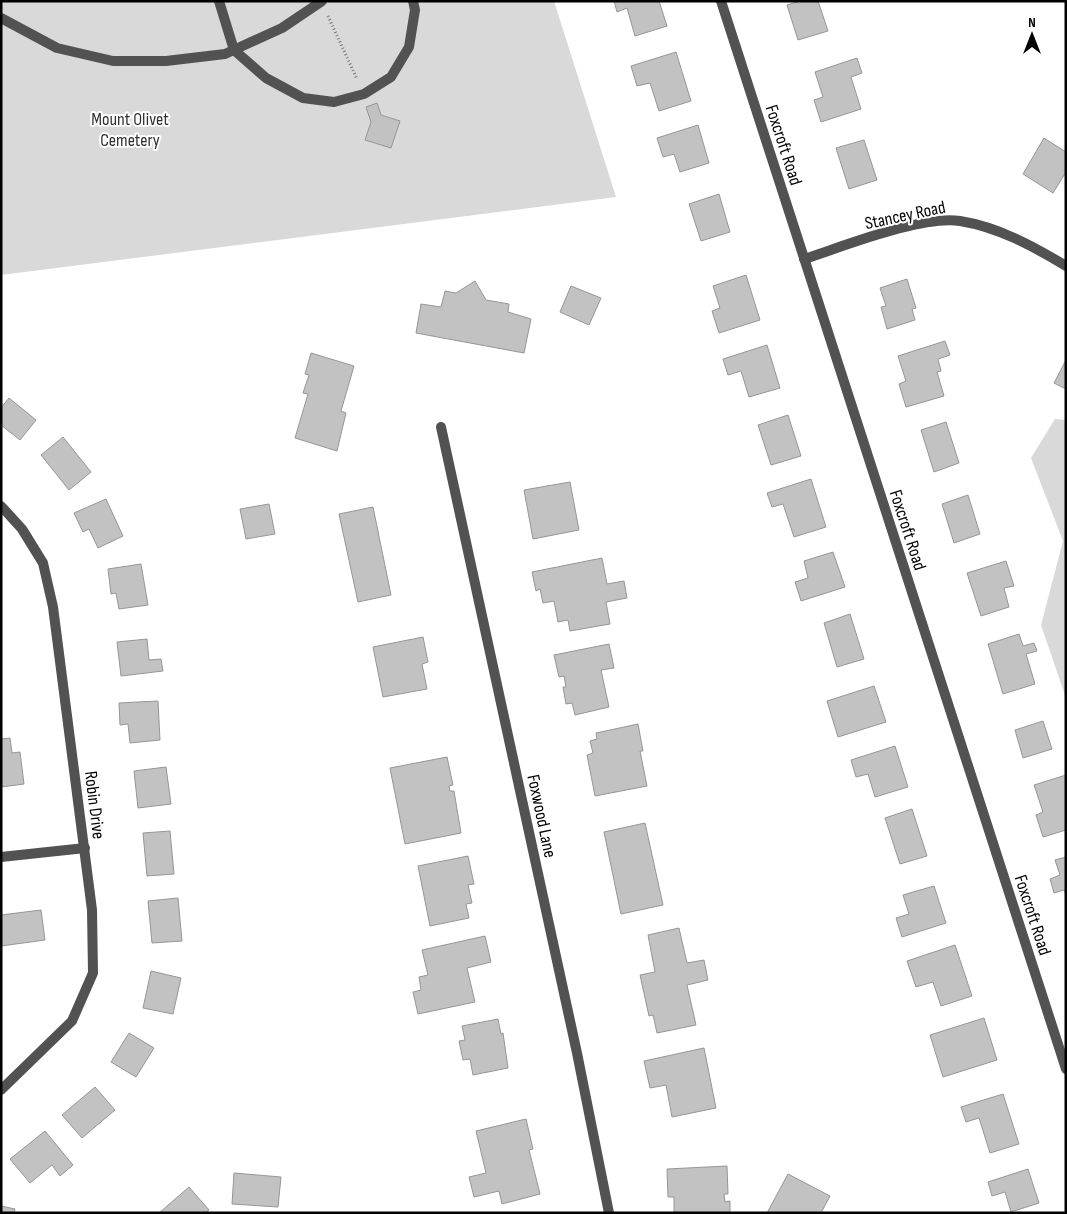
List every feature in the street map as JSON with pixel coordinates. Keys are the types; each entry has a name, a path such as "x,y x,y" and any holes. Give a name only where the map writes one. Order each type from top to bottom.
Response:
{"street":[{"path":"219,1 234,50 266,78 303,98 334,102 364,94 391,77 409,47 415,10 413,1"},
{"name":"Foxcroft Road","path":"721,1 1066,1069"},
{"path":"1,18 57,48 113,61 166,61 225,54 282,28 321,2"},
{"name":"Stancey Road","path":"804,259 892,231 923,224 958,221 1003,232 1066,266"},
{"name":"Foxwood Lane","path":"442,427 609,1213"},
{"name":"Robin Drive","path":"1,506 22,529 39,556 49,589 85,848 92,910 93,972 72,1021 1,1090"},
{"path":"1,857 85,848"}],"path":[{"path":"321,2 364,94"}],"green space":[{"name":"Mount Olivet Cemetery","path":"1,1 554,1 616,197 1,275"},
{"path":"1055,419 1066,420 1066,698 1041,625 1063,541 1031,458"}],"building":[{"path":"614,1 659,1 667,26 635,36 627,8 617,12"},
{"path":"800,1 818,1 828,31 798,40 787,5"},
{"path":"676,52 691,101 659,111 650,83 637,86 631,66"},
{"path":"857,58 862,73 851,77 861,109 821,122 814,100 823,97 815,72"},
{"path":"377,103 381,115 400,121 391,148 365,140 371,122 366,107"},
{"path":"698,125 709,163 680,172 674,154 663,157 657,138"},
{"path":"1044,138 1066,152 1066,172 1053,193 1023,174"},
{"path":"864,140 877,180 849,189 836,148"},
{"path":"719,194 730,232 701,241 689,204"},
{"path":"746,275 760,320 719,333 712,311 720,308 713,286"},
{"path":"907,279 916,308 912,309 915,320 887,329 881,307 886,306 880,288"},
{"path":"475,281 486,300 509,304 508,312 531,319 524,353 416,333 421,304 441,307 445,291 456,293"},
{"path":"571,286 601,298 589,325 560,312"},
{"path":"945,341 950,355 938,359 941,371 937,372 944,396 906,407 899,384 906,381 898,356"},
{"path":"767,345 780,388 749,397 741,371 728,375 723,359"},
{"path":"311,353 354,366 341,411 346,413 337,451 295,438 308,394 303,393 309,375 305,374"},
{"path":"1066,360 1066,389 1054,383"},
{"path":"9,398 36,420 20,440 1,425 1,408"},
{"path":"788,415 801,456 771,465 758,425"},
{"path":"946,422 959,463 934,472 921,430"},
{"path":"63,437 91,472 69,490 41,455"},
{"path":"811,479 826,527 794,537 783,504 772,507 767,493"},
{"path":"570,482 579,530 533,539 524,490"},
{"path":"968,495 980,534 954,543 942,504"},
{"path":"106,499 123,536 98,548 89,529 83,532 74,513"},
{"path":"269,504 275,534 246,539 240,509"},
{"path":"373,507 391,595 358,602 339,514"},
{"path":"833,552 845,587 801,601 795,582 808,578 804,561"},
{"path":"602,558 607,584 624,581 627,598 606,602 610,624 570,631 568,620 558,622 554,601 543,603 540,589 536,591 532,572"},
{"path":"1006,561 1014,586 1004,588 1009,607 981,616 967,573"},
{"path":"141,564 148,605 119,609 116,593 111,594 108,569"},
{"path":"850,614 864,659 837,667 824,623"},
{"path":"1019,634 1023,646 1034,643 1037,651 1026,654 1035,684 1003,694 988,644"},
{"path":"423,637 428,662 422,664 427,689 383,697 373,647"},
{"path":"147,639 149,660 161,659 163,671 121,676 117,642"},
{"path":"609,644 614,668 601,670 609,707 575,715 572,703 566,704 563,687 566,687 564,676 559,677 554,655"},
{"path":"874,686 886,722 838,737 827,701"},
{"path":"158,701 160,740 130,743 128,724 120,725 119,703"},
{"path":"1043,721 1052,749 1023,758 1015,730"},
{"path":"638,724 643,751 640,751 647,786 595,796 587,755 593,753 590,741 597,739 596,733"},
{"path":"10,738 12,753 20,752 24,784 1,787 1,739"},
{"path":"895,746 908,787 875,797 868,774 856,777 851,760"},
{"path":"447,757 453,785 449,786 450,791 454,791 461,833 405,844 390,768"},
{"path":"166,767 171,804 138,808 134,771"},
{"path":"1066,775 1066,830 1043,837 1036,815 1043,812 1034,785"},
{"path":"912,809 927,856 900,864 885,818"},
{"path":"645,823 663,905 621,914 604,832"},
{"path":"170,831 174,874 147,876 143,833"},
{"path":"468,856 474,884 468,885 472,903 466,904 469,918 430,926 418,866"},
{"path":"1066,857 1066,894 1064,890 1054,893 1050,879 1060,875 1055,860"},
{"path":"934,886 946,923 902,937 896,918 909,914 903,895"},
{"path":"178,898 182,941 152,943 148,901"},
{"path":"41,910 45,940 1,946 1,915"},
{"path":"679,928 687,963 704,960 708,980 687,985 696,1025 657,1033 653,1015 649,1016 640,975 655,972 648,935"},
{"path":"485,936 491,962 467,968 475,1002 418,1014 413,992 421,990 419,977 428,975 422,950"},
{"path":"955,945 972,996 941,1006 933,982 916,987 907,961"},
{"path":"151,971 181,978 173,1014 143,1008"},
{"path":"984,1018 997,1060 943,1077 930,1035"},
{"path":"498,1019 501,1034 503,1033 508,1068 473,1075 470,1059 463,1060 459,1041 465,1040 462,1026"},
{"path":"129,1033 154,1048 136,1077 111,1062"},
{"path":"704,1048 716,1108 672,1117 666,1085 650,1088 644,1061"},
{"path":"95,1087 115,1110 82,1138 62,1115"},
{"path":"1003,1094 1019,1144 990,1153 979,1118 966,1122 961,1107"},
{"path":"526,1119 533,1149 529,1150 540,1194 502,1204 499,1191 474,1197 469,1177 486,1173 476,1131"},
{"path":"45,1131 73,1165 60,1176 52,1165 30,1183 10,1159"},
{"path":"727,1166 728,1194 724,1194 725,1202 730,1201 730,1213 674,1213 674,1197 668,1197 667,1169"},
{"path":"1028,1169 1039,1203 1011,1212 1005,1192 992,1196 988,1182"},
{"path":"234,1173 281,1177 278,1207 232,1204"},
{"path":"788,1174 830,1196 821,1213 767,1213"},
{"path":"189,1187 209,1210 205,1213 159,1213"},
{"path":"1,1206 15,1209 14,1213 1,1213"}]}
